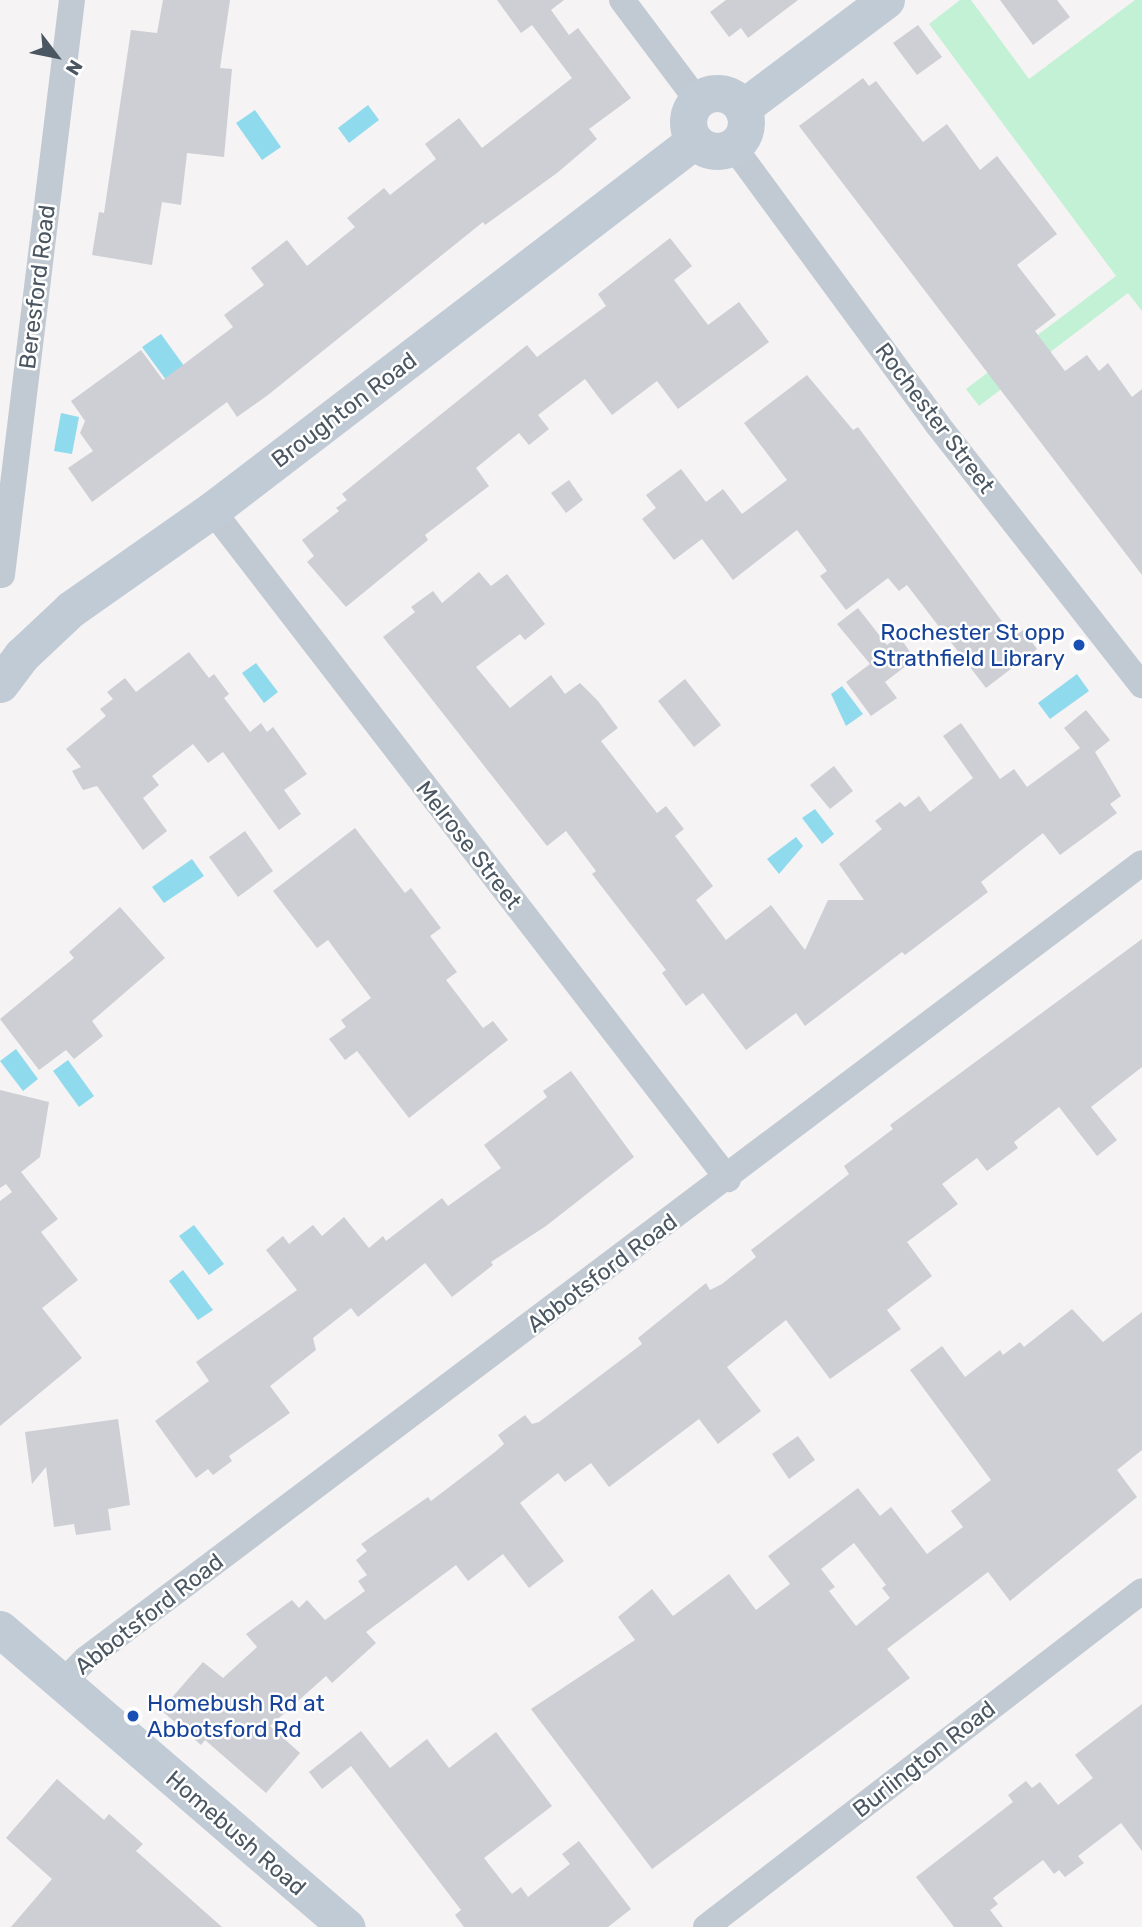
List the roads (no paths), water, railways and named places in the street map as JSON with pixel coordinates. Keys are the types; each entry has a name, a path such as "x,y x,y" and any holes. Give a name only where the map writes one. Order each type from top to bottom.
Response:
{"main road":[{"path":"742,108 886,0"},
{"path":"722,93 742,108 746,125 733,146 708,150 694,141 688,116 697,100 722,93"},
{"name":"Broughton Road","path":"0,684 22,654 71,609 212,510 694,141"},
{"name":"Homebush Road","path":"0,1629 346,1927"}],"street":[{"name":"Beresford Road","path":"2,575 72,0"},
{"path":"622,0 697,100"},
{"name":"Rochester Street","path":"733,146 937,424 1142,685"},
{"name":"Melrose Street","path":"212,510 728,1179"},
{"name":"Abbotsford Road","path":"62,1683 86,1659 728,1179 1142,863"},
{"name":"Burlington Road","path":"706,1927 1142,1591"}],"water":[{"path":"368,105 379,120 349,143 338,128"},
{"path":"255,110 281,147 262,160 236,123"},
{"path":"161,334 187,370 169,384 142,347"},
{"path":"61,413 79,417 72,454 54,451"},
{"path":"256,663 278,692 264,703 242,673"},
{"path":"1077,674 1089,691 1050,719 1038,703"},
{"path":"842,686 863,714 846,726 831,694"},
{"path":"815,809 834,834 822,844 802,818"},
{"path":"796,837 803,846 779,874 767,859"},
{"path":"192,859 204,876 164,903 152,887"},
{"path":"16,1049 38,1079 23,1091 0,1061"},
{"path":"68,1060 94,1096 79,1107 53,1071"},
{"path":"194,1225 224,1264 209,1275 179,1236"},
{"path":"183,1270 213,1310 198,1320 169,1281"}],"place":[{"name":"Rochester St opp Strathfield Library","path":"1079,645"},
{"name":"Homebush Rd at Abbotsford Rd","path":"133,1716"}]}
